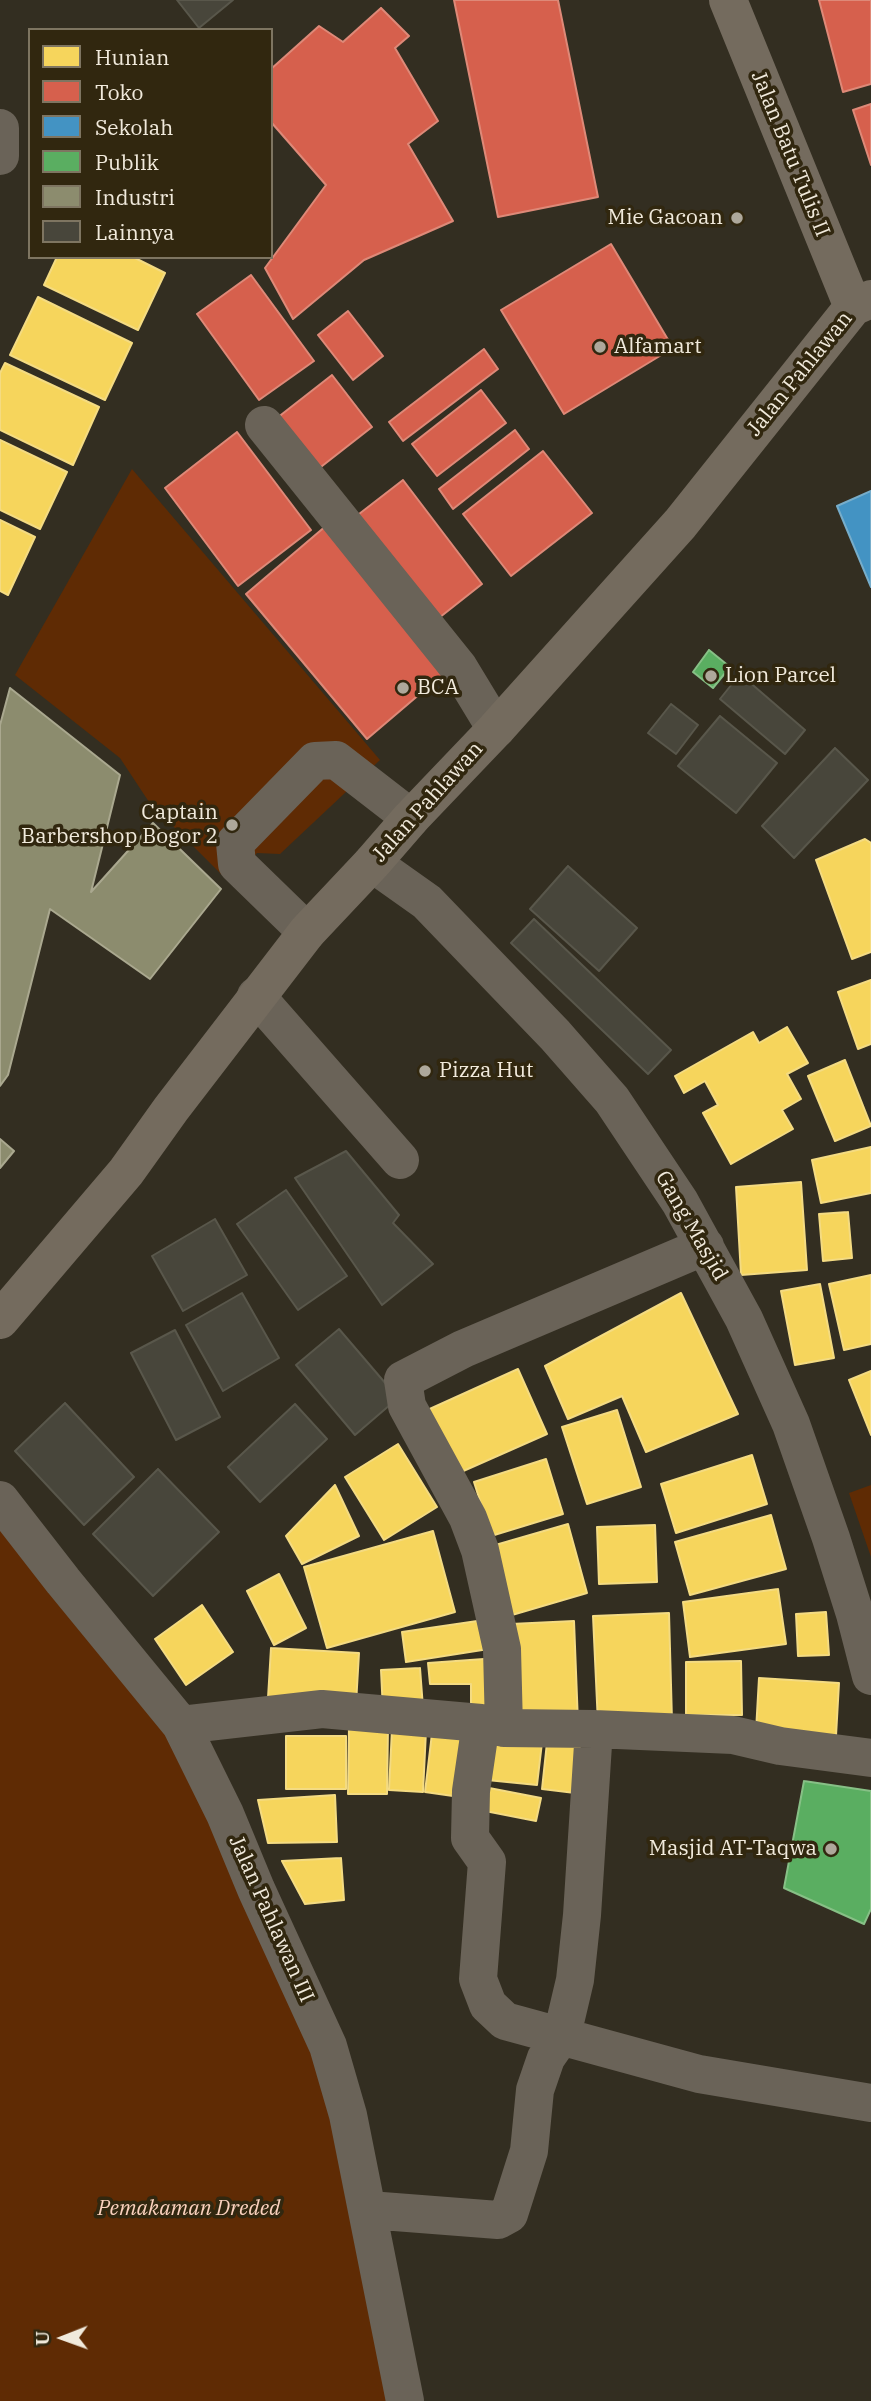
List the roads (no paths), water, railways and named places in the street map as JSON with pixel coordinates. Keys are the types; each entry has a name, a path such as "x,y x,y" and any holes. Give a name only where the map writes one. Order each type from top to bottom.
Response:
{"main road":[{"name":"Jalan Batu Tulis II","path":"729,0 862,303"},
{"name":"Jalan Pahlawan","path":"0,1320 126,1172 256,996 307,932 496,729 680,524 862,303"}],"street":[{"path":"0,128 0,156"},
{"path":"264,425 459,668 496,729"},
{"path":"307,932 237,864 235,843 315,761 336,760 411,818"},
{"name":"Gang Masjid","path":"372,863 445,919 588,1071 634,1130 705,1246 744,1319 791,1424 831,1538 863,1611 871,1676"},
{"path":"256,996 400,1160"},
{"path":"705,1246 463,1349 403,1380 407,1406 468,1518 480,1549 502,1649 493,1726 471,1791 470,1838 487,1861 478,1979 488,2005 505,2021 699,2074 871,2103"},
{"name":"Jalan Pahlawan III","path":"0,1500 181,1725 225,1814 328,2046 348,2115 369,2210 405,2401"},
{"path":"181,1725 322,1709 493,1726 733,1735 780,1746 871,1758"},
{"path":"369,2210 498,2220 509,2214 529,2151 535,2090 546,2058 562,2035 575,1980 594,1729"}],"place":[{"name":"Mie Gacoan","path":"737,218"},
{"name":"Alfamart","path":"600,347"},
{"name":"Lion Parcel","path":"711,676"},
{"name":"BCA","path":"403,688"},
{"name":"Captain Barbershop Bogor 2","path":"232,825"},
{"name":"Pizza Hut","path":"425,1071"},
{"name":"Masjid AT-Taqwa","path":"831,1849"}],"park label":[{"name":"Pemakaman Dreded","path":"189,2209"}]}
